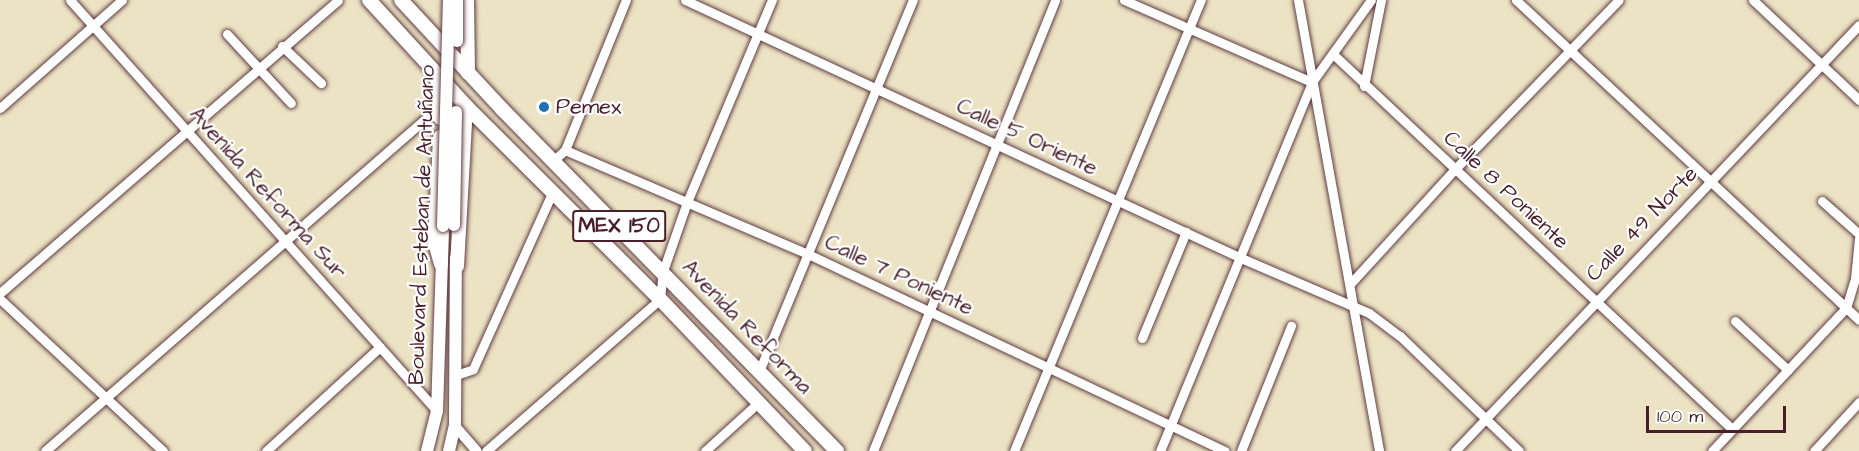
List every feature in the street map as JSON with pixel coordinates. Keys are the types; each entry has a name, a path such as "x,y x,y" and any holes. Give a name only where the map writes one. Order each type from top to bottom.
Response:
{"main road":[{"name":"Avenida Reforma","path":"369,0 466,106 660,299 804,451"},
{"name":"Avenida Reforma","path":"401,0 468,73 760,369 837,451"},
{"name":"Boulevard Esteban de Antuñano","path":"449,0 448,225 457,266 455,426 449,451"},
{"name":"Boulevard Esteban de Antuñano","path":"427,451 437,411 441,264 448,225 457,0"},
{"path":"467,0 468,73"},
{"path":"437,75 441,104 435,243 441,264"},
{"path":"457,266 466,106"}],"street":[{"name":"Avenida Reforma Sur","path":"70,0 437,411"},
{"path":"0,108 122,0"},
{"path":"0,293 282,46 338,0"},
{"path":"554,160 565,150 626,0"},
{"name":"Calle 5 Oriente","path":"685,0 1241,258 1354,306 1400,336 1519,451"},
{"path":"486,451 660,299 663,271 687,202 772,0"},
{"path":"760,369 913,0"},
{"path":"873,451 1055,0"},
{"path":"1124,0 1188,31 1312,82"},
{"path":"1014,451 1201,0"},
{"path":"1298,0 1379,451"},
{"path":"1160,451 1312,82 1371,0"},
{"path":"1364,86 1381,0"},
{"path":"1516,0 1859,320"},
{"path":"1350,285 1455,169 1619,0"},
{"path":"1753,0 1859,100"},
{"name":"Calle 49 Norte","path":"1455,451 1859,25"},
{"path":"226,34 291,103"},
{"path":"282,46 321,83"},
{"name":"Calle 8 Poniente","path":"1333,54 1364,86 1732,429"},
{"path":"45,451 441,104"},
{"name":"Calle 7 Poniente","path":"565,150 808,254 1225,451"},
{"path":"456,375 473,369 552,193"},
{"path":"1712,451 1846,308 1858,264 1859,236 1822,201"},
{"path":"1142,338 1186,232"},
{"path":"0,299 163,451"},
{"path":"1735,321 1788,370"},
{"path":"1241,451 1291,326"},
{"path":"266,451 380,347"},
{"path":"705,451 759,402"},
{"path":"1814,451 1859,402"},
{"path":"455,426 477,451"}],"place":[{"name":"Pemex","path":"544,107"}]}
